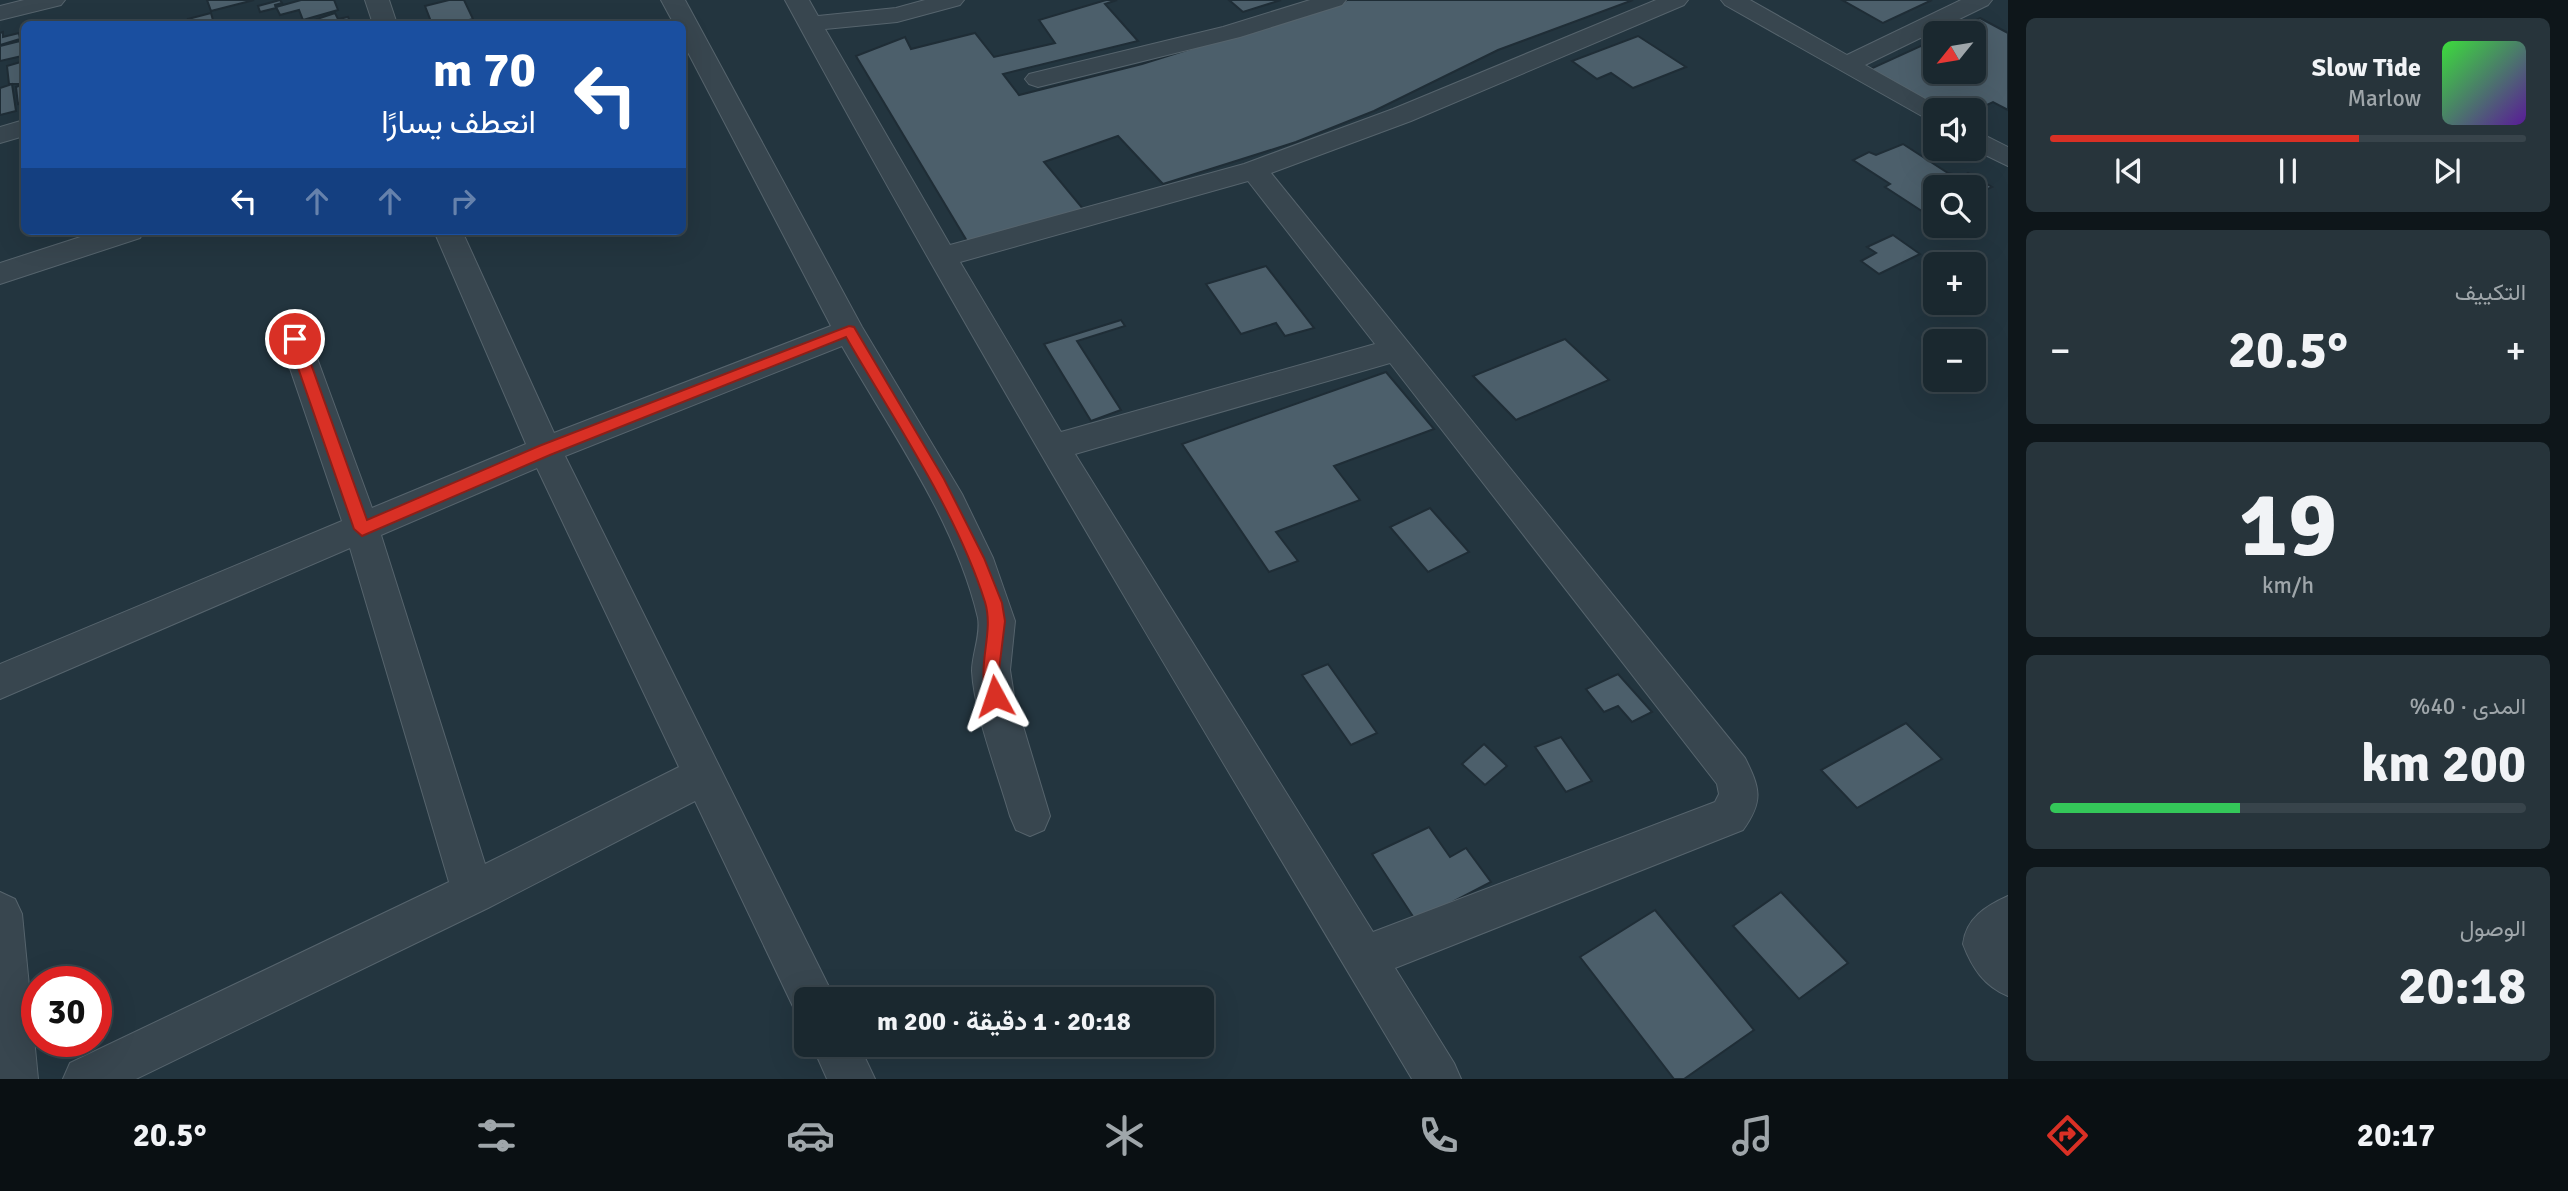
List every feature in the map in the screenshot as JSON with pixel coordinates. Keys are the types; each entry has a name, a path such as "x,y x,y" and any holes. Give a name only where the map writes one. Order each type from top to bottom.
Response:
{"street":[{"path":"0,13 52,0"},
{"path":"377,0 384,21"},
{"path":"673,0 680,21"},
{"path":"803,12 897,15 952,0"},
{"path":"1038,79 1230,32 1334,0"},
{"path":"942,257 1254,170 1402,115 1676,0"},
{"path":"1733,0 1923,109"},
{"path":"1846,65 1986,2"},
{"path":"803,12 1053,447 1438,1079"},
{"path":"691,55 950,504 993,603 996,621 991,670 995,696 1030,816"},
{"path":"0,135 21,129"},
{"path":"1986,145 2008,158"},
{"path":"1254,170 1399,349 1731,771 1741,790 1740,802 1729,816 1364,958"},
{"path":"0,274 118,235"},
{"path":"451,235 545,450 807,987"},
{"path":"0,682 545,450 849,331"},
{"path":"295,339 362,529 474,893"},
{"path":"1053,447 1399,349"},
{"path":"86,1079 474,893 703,776"},
{"path":"0,914 9,1069"},
{"path":"2008,918 1987,931 1984,938 1986,949 2008,974"},
{"path":"841,1057 852,1079"}],"building":[{"path":"207,0 254,0 211,11"},
{"path":"280,0 282,3 275,5 276,8 260,12 258,6"},
{"path":"301,0 334,0 338,10 303,20 299,10 280,15 276,7"},
{"path":"449,0 464,0 473,19 431,21 425,6"},
{"path":"1106,0 1117,0 1105,4 1138,41 1003,74 1019,95 1142,64 1347,0 1633,0 1498,50 1374,111 1296,142 1163,184 1118,136 1044,162 1084,210 970,246 856,56 905,37 911,49 975,33 994,57 1055,43 1039,20"},
{"path":"1229,0 1281,0 1243,12"},
{"path":"1842,0 1932,0 1883,23"},
{"path":"211,13 213,21 188,21"},
{"path":"335,13 338,19 348,17 350,21 311,21"},
{"path":"1986,21 2008,33 2008,110 1993,102 1986,105 1986,98 1923,98 1923,101 1868,70 1923,45 1923,84 1986,84"},
{"path":"3,32 3,37 19,33 20,39 0,45 0,33"},
{"path":"1638,36 1686,67 1633,88 1611,73 1597,79 1572,61"},
{"path":"20,41 21,56 0,61 0,46"},
{"path":"21,62 21,84 9,84 7,66"},
{"path":"12,84 16,111 0,115 0,88"},
{"path":"21,85 21,104 18,104 16,87"},
{"path":"1903,144 1923,157 1923,161 1929,161 1948,173 1958,175 1923,175 1923,212 1885,187 1890,184 1853,160 1869,152 1876,155"},
{"path":"1893,235 1920,254 1879,274 1861,261 1876,253 1867,247"},
{"path":"1266,266 1314,328 1285,336 1276,323 1241,334 1206,284"},
{"path":"1121,320 1125,326 1077,341 1121,410 1091,421 1044,344"},
{"path":"1565,339 1609,380 1516,420 1473,376"},
{"path":"1386,372 1434,429 1334,466 1360,500 1276,532 1298,561 1269,572 1182,444"},
{"path":"1430,508 1469,552 1428,572 1390,527"},
{"path":"1328,664 1377,733 1351,745 1302,675"},
{"path":"1618,674 1652,712 1632,722 1618,706 1604,712 1586,689"},
{"path":"1906,723 1942,759 1857,808 1821,770"},
{"path":"1561,737 1592,781 1566,792 1535,747"},
{"path":"1484,744 1507,766 1485,785 1462,764"},
{"path":"1429,827 1450,857 1466,848 1491,882 1416,921 1372,854"},
{"path":"1781,892 1848,963 1799,999 1733,926"},
{"path":"1655,910 1754,1030 1684,1079 1674,1079 1580,957"}],"route":[{"path":"295,339 362,529 545,450 849,331 939,483 993,603 996,621 991,670 995,696"}]}
